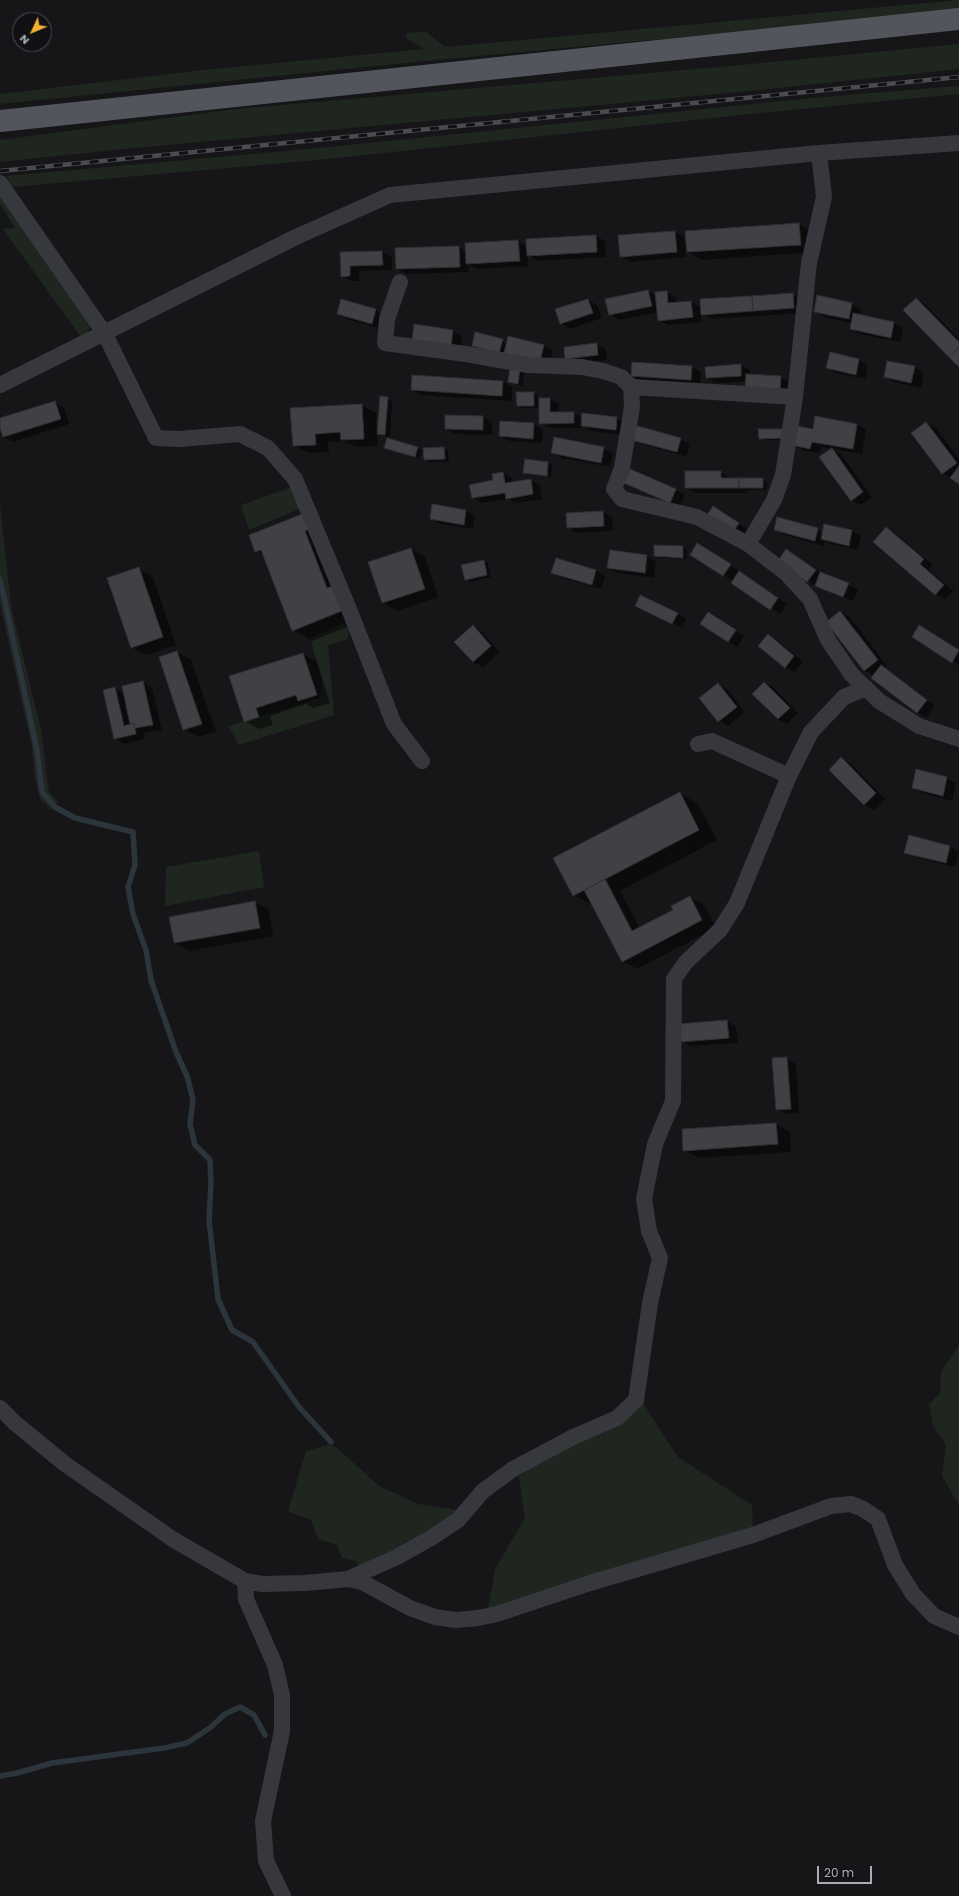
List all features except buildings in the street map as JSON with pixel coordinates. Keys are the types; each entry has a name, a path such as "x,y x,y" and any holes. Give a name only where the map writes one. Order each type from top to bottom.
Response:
{"main road":[{"path":"0,121 959,19"}],"street":[{"path":"0,385 105,334 296,237 390,195 819,153 959,143"},
{"path":"748,544 774,500 783,475 795,397 810,263 824,197 819,153"},
{"path":"0,183 105,334 156,438 179,439 240,434 268,448 295,478 350,609 394,724 422,761"},
{"path":"400,282 387,319 384,343 466,354 528,365 582,367 603,371 621,377 631,387 795,397"},
{"path":"631,387 632,407 625,452 622,468 614,488 622,499 697,517 748,544 787,574 810,599 828,640 852,675 879,701 919,726 959,738"},
{"path":"348,1579 397,1557 431,1538 458,1520 483,1492 513,1469 573,1437 617,1418 636,1400 650,1304 660,1258 650,1231 644,1199 655,1144 673,1100 674,979 686,962 720,930 737,903 789,776 811,732 844,697 866,688"},
{"path":"698,744 712,741 789,776"},
{"path":"0,1408 15,1423 66,1464 174,1540 245,1581 262,1584 305,1583 348,1579 362,1582 410,1608 435,1617 456,1620 478,1618 497,1614 590,1583 753,1535 831,1506 851,1504 878,1519 895,1565 913,1594 934,1616 959,1627"},
{"path":"245,1581 246,1599 275,1665 282,1695 282,1731 263,1821 266,1861 283,1896"}],"shaded area":[{"path":"959,0 959,10 919,15 425,61 0,104 0,94 203,70 424,49 406,38 407,33 426,31 445,47"},
{"path":"959,44 959,69 740,92 113,150 0,162 0,140 236,109 730,66"},
{"path":"959,86 959,94 760,113 318,160 13,187 6,176 319,148 812,98"},
{"path":"0,191 90,327 88,332 80,336 3,229 15,228 0,204"},
{"path":"295,486 302,508 249,530 241,505"},
{"path":"0,504 11,606 41,730 49,792 58,802 51,810 41,801 35,779 32,747 0,604"},
{"path":"349,621 348,639 328,645 334,715 239,745 228,726 320,698 322,681 310,638"},
{"path":"259,851 264,887 165,906 166,867"},
{"path":"959,1345 958,1504 942,1476 946,1445 933,1426 929,1404 940,1393 941,1372"},
{"path":"641,1400 678,1457 752,1505 753,1528 488,1609 495,1569 525,1518 518,1471"},
{"path":"328,1445 336,1447 379,1486 418,1504 458,1510 432,1531 358,1571 357,1561 342,1558 337,1545 318,1539 311,1520 288,1511 306,1451"}],"waterway":[{"path":"0,579 37,750 42,792 55,807 75,818 133,832 135,865 128,887 133,914 146,950 151,980 176,1052 187,1076 193,1100 190,1124 195,1145 210,1160 211,1184 209,1220 218,1299 232,1330 253,1342 299,1407 331,1442"},
{"path":"0,1776 17,1773 52,1763 164,1748 187,1743 211,1727 225,1714 240,1707 254,1715 265,1735"}],"railway":[{"path":"0,171 959,77"}]}
